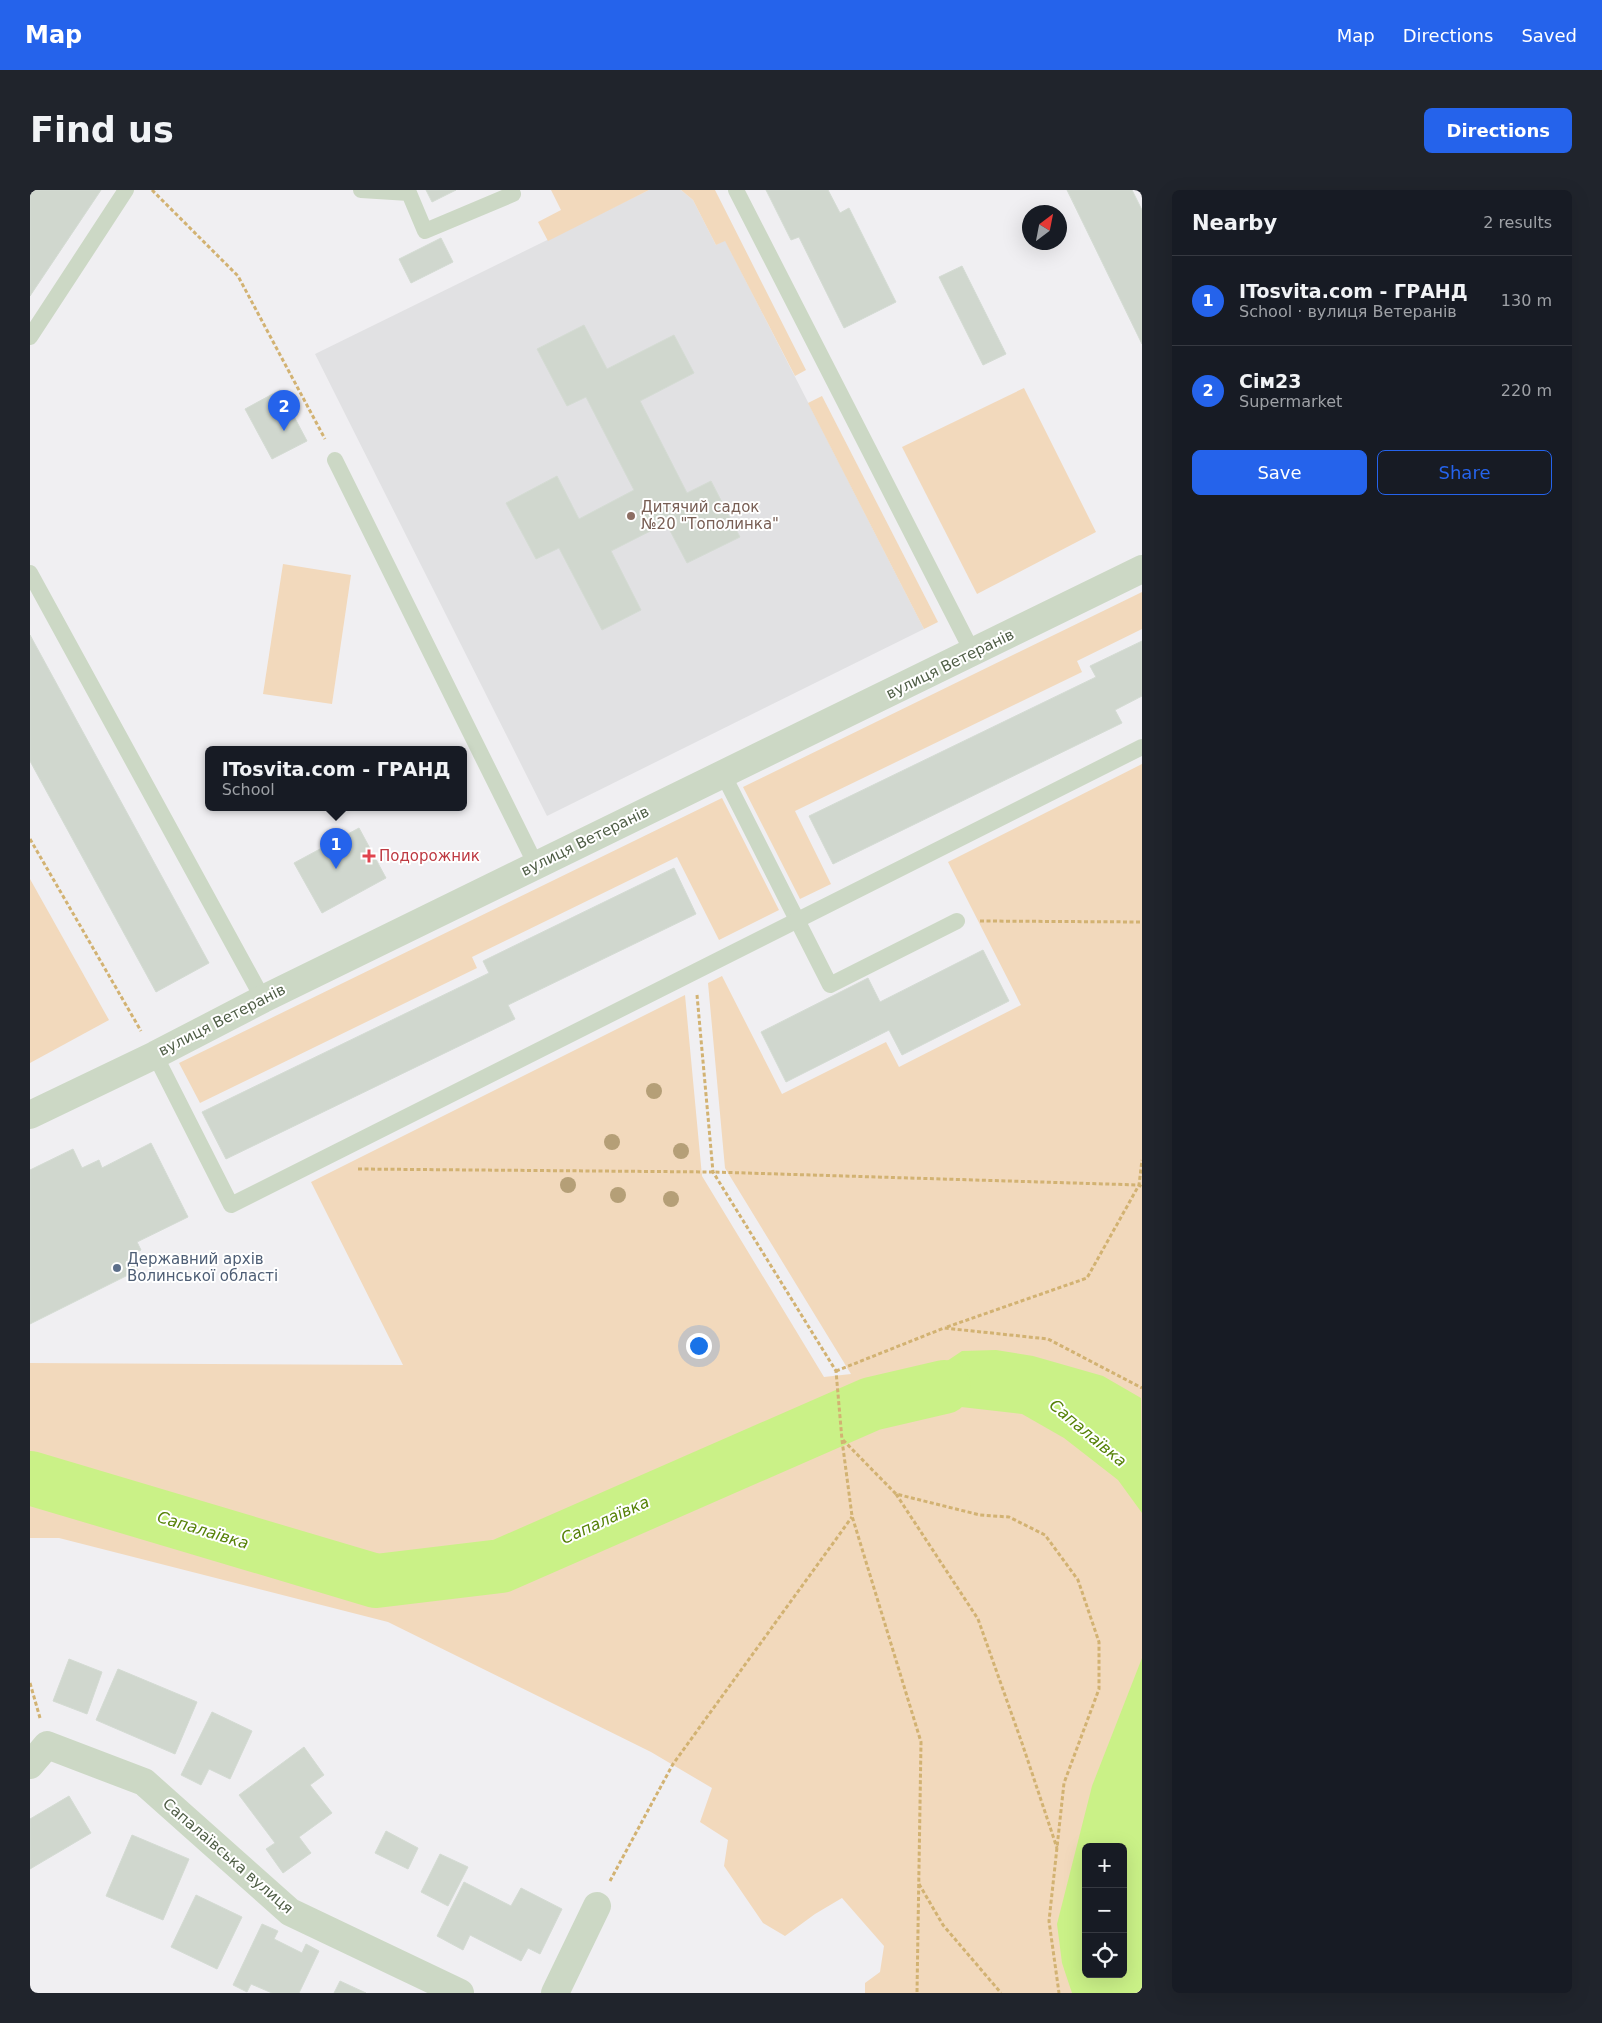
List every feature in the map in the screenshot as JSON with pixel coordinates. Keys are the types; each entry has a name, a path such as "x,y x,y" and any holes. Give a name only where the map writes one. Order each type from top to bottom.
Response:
{"street":[{"name":"вулиця Ветеранів","path":"30,1115 155,1055 263,998 1142,570"},
{"name":"Сапалаївська вулиця","path":"39,1755 144,1782 290,1912 460,1993"},
{"path":"555,1993 597,1906"}],"lane":[{"path":"30,337 126,190"},
{"path":"361,190 409,193 425,231 513,194 511,190"},
{"path":"736,190 973,653"},
{"path":"336,460 536,866"},
{"path":"30,572 263,998"},
{"path":"155,1055 231,1205 1142,747"},
{"path":"723,774 830,985 957,921"}],"path":[{"path":"152,190 238,276 336,460"},
{"path":"30,839 155,1055"},
{"path":"957,921 1142,922"},
{"path":"695,972 714,1172 836,1372 842,1440 852,1516 921,1742 917,1993"},
{"path":"836,1372 944,1328 1087,1278 1140,1186 1142,1160"},
{"path":"354,1169 714,1172 1140,1186"},
{"path":"944,1328 1048,1339 1142,1388"},
{"path":"842,1440 896,1494 978,1619 1058,1851"},
{"path":"896,1494 980,1514 1009,1517 1046,1535 1078,1580 1099,1642 1099,1689 1064,1783 1049,1921 1059,1993"},
{"path":"597,1906 673,1764 852,1516"},
{"path":"30,1683 39,1755"},
{"path":"919,1884 943,1925 1001,1993"}],"shaded area":[{"path":"551,190 649,190 548,241 538,222 561,210"},
{"name":"Дитячий садок №20 \"Тополинка\"","path":"649,190 681,190 693,200 716,245 725,240 924,629 547,816 315,354"},
{"path":"681,190 715,190 806,370 795,376 725,241 716,245 693,200"},
{"path":"1024,388 1096,532 977,594 902,447"},
{"path":"822,396 938,622 924,629 808,403"},
{"path":"283,564 351,575 332,704 263,694"},
{"path":"1142,592 1142,629 1077,661 1082,672 795,811 831,884 800,899 743,787"},
{"path":"1142,764 1142,1993 865,1993 865,1983 880,1972 884,1946 842,1898 815,1914 785,1936 763,1923 724,1866 728,1840 700,1822 712,1788 651,1752 388,1622 59,1538 30,1538 30,1363 403,1365 311,1182 685,995 702,1176 824,1377 851,1374 725,1168 708,983 722,976 782,1094 886,1042 899,1067 1021,1005 948,862"},
{"path":"722,798 779,910 719,940 677,857 472,957 477,968 200,1103 179,1063"},
{"path":"30,879 109,1020 30,1063"}],"water":[{"path":"996,1350 1033,1356 1103,1376 1141,1398 1142,1513 1118,1480 1064,1438 1022,1414 961,1407 871,1404 871,1377 926,1375 962,1351"},
{"path":"1142,1658 1142,1993 1072,1993 1062,1963 1057,1924 1092,1786"}],"building":[{"path":"32,190 101,190 30,296 30,193"},
{"path":"426,190 456,190 432,202"},
{"path":"766,190 828,190 840,213 849,208 896,302 844,328 799,237 791,240"},
{"path":"1067,190 1132,190 1142,210 1142,344"},
{"path":"441,238 453,262 411,283 399,259"},
{"path":"962,266 1006,354 983,365 939,277"},
{"path":"584,325 607,369 674,335 694,373 640,401 687,493 711,481 740,537 687,563 666,523 611,551 641,610 602,630 559,548 536,559 506,503 557,476 579,519 634,490 586,397 567,406 537,349"},
{"path":"280,390 307,441 272,459 245,409"},
{"path":"30,635 209,963 156,992 30,761"},
{"path":"1142,641 1142,696 1115,710 1122,723 833,864 809,816 1096,677 1090,666"},
{"path":"359,828 386,878 322,913 294,863"},
{"path":"674,868 696,914 508,1005 515,1019 226,1159 202,1112 489,973 483,961"},
{"path":"983,950 1009,1001 902,1055 889,1030 786,1082 761,1032 868,978 880,1002"},
{"path":"151,1143 188,1217 137,1242 141,1250 131,1255 138,1270 30,1324 30,1170 73,1149 82,1168 99,1160 102,1168"},
{"path":"69,1659 102,1672 87,1714 53,1701"},
{"path":"118,1669 197,1702 175,1754 96,1720"},
{"path":"212,1712 252,1731 230,1779 209,1769 201,1785 181,1775"},
{"path":"304,1747 324,1775 310,1785 332,1813 299,1837 311,1853 283,1873 266,1849 275,1843 239,1795"},
{"path":"69,1796 91,1833 30,1869 30,1819"},
{"path":"386,1831 418,1848 408,1869 375,1853"},
{"path":"132,1835 189,1859 163,1920 106,1896"},
{"path":"440,1854 468,1867 448,1906 421,1892"},
{"path":"464,1882 511,1906 521,1888 562,1909 540,1954 528,1948 521,1961 470,1935 463,1950 437,1936"},
{"path":"196,1895 242,1917 217,1969 171,1947"},
{"path":"262,1924 278,1931 274,1939 302,1953 306,1944 319,1951 299,1993 272,1993 251,1984 247,1992 233,1985"},
{"path":"340,1981 366,1993 334,1993"}],"waterway":[{"name":"Сапалаївка","path":"30,1478 376,1581 501,1566 871,1404 944,1387"}],"place":[{"name":"Сім23","path":"284,431"},
{"name":"Дитячий садок №20 \"Тополинка\"","path":"631,516"},
{"name":"Подорожник","path":"369,856"},
{"name":"ITosvita.com - ГРАНД","path":"336,869"},
{"name":"Державний архів Волинської області","path":"117,1268"}]}
